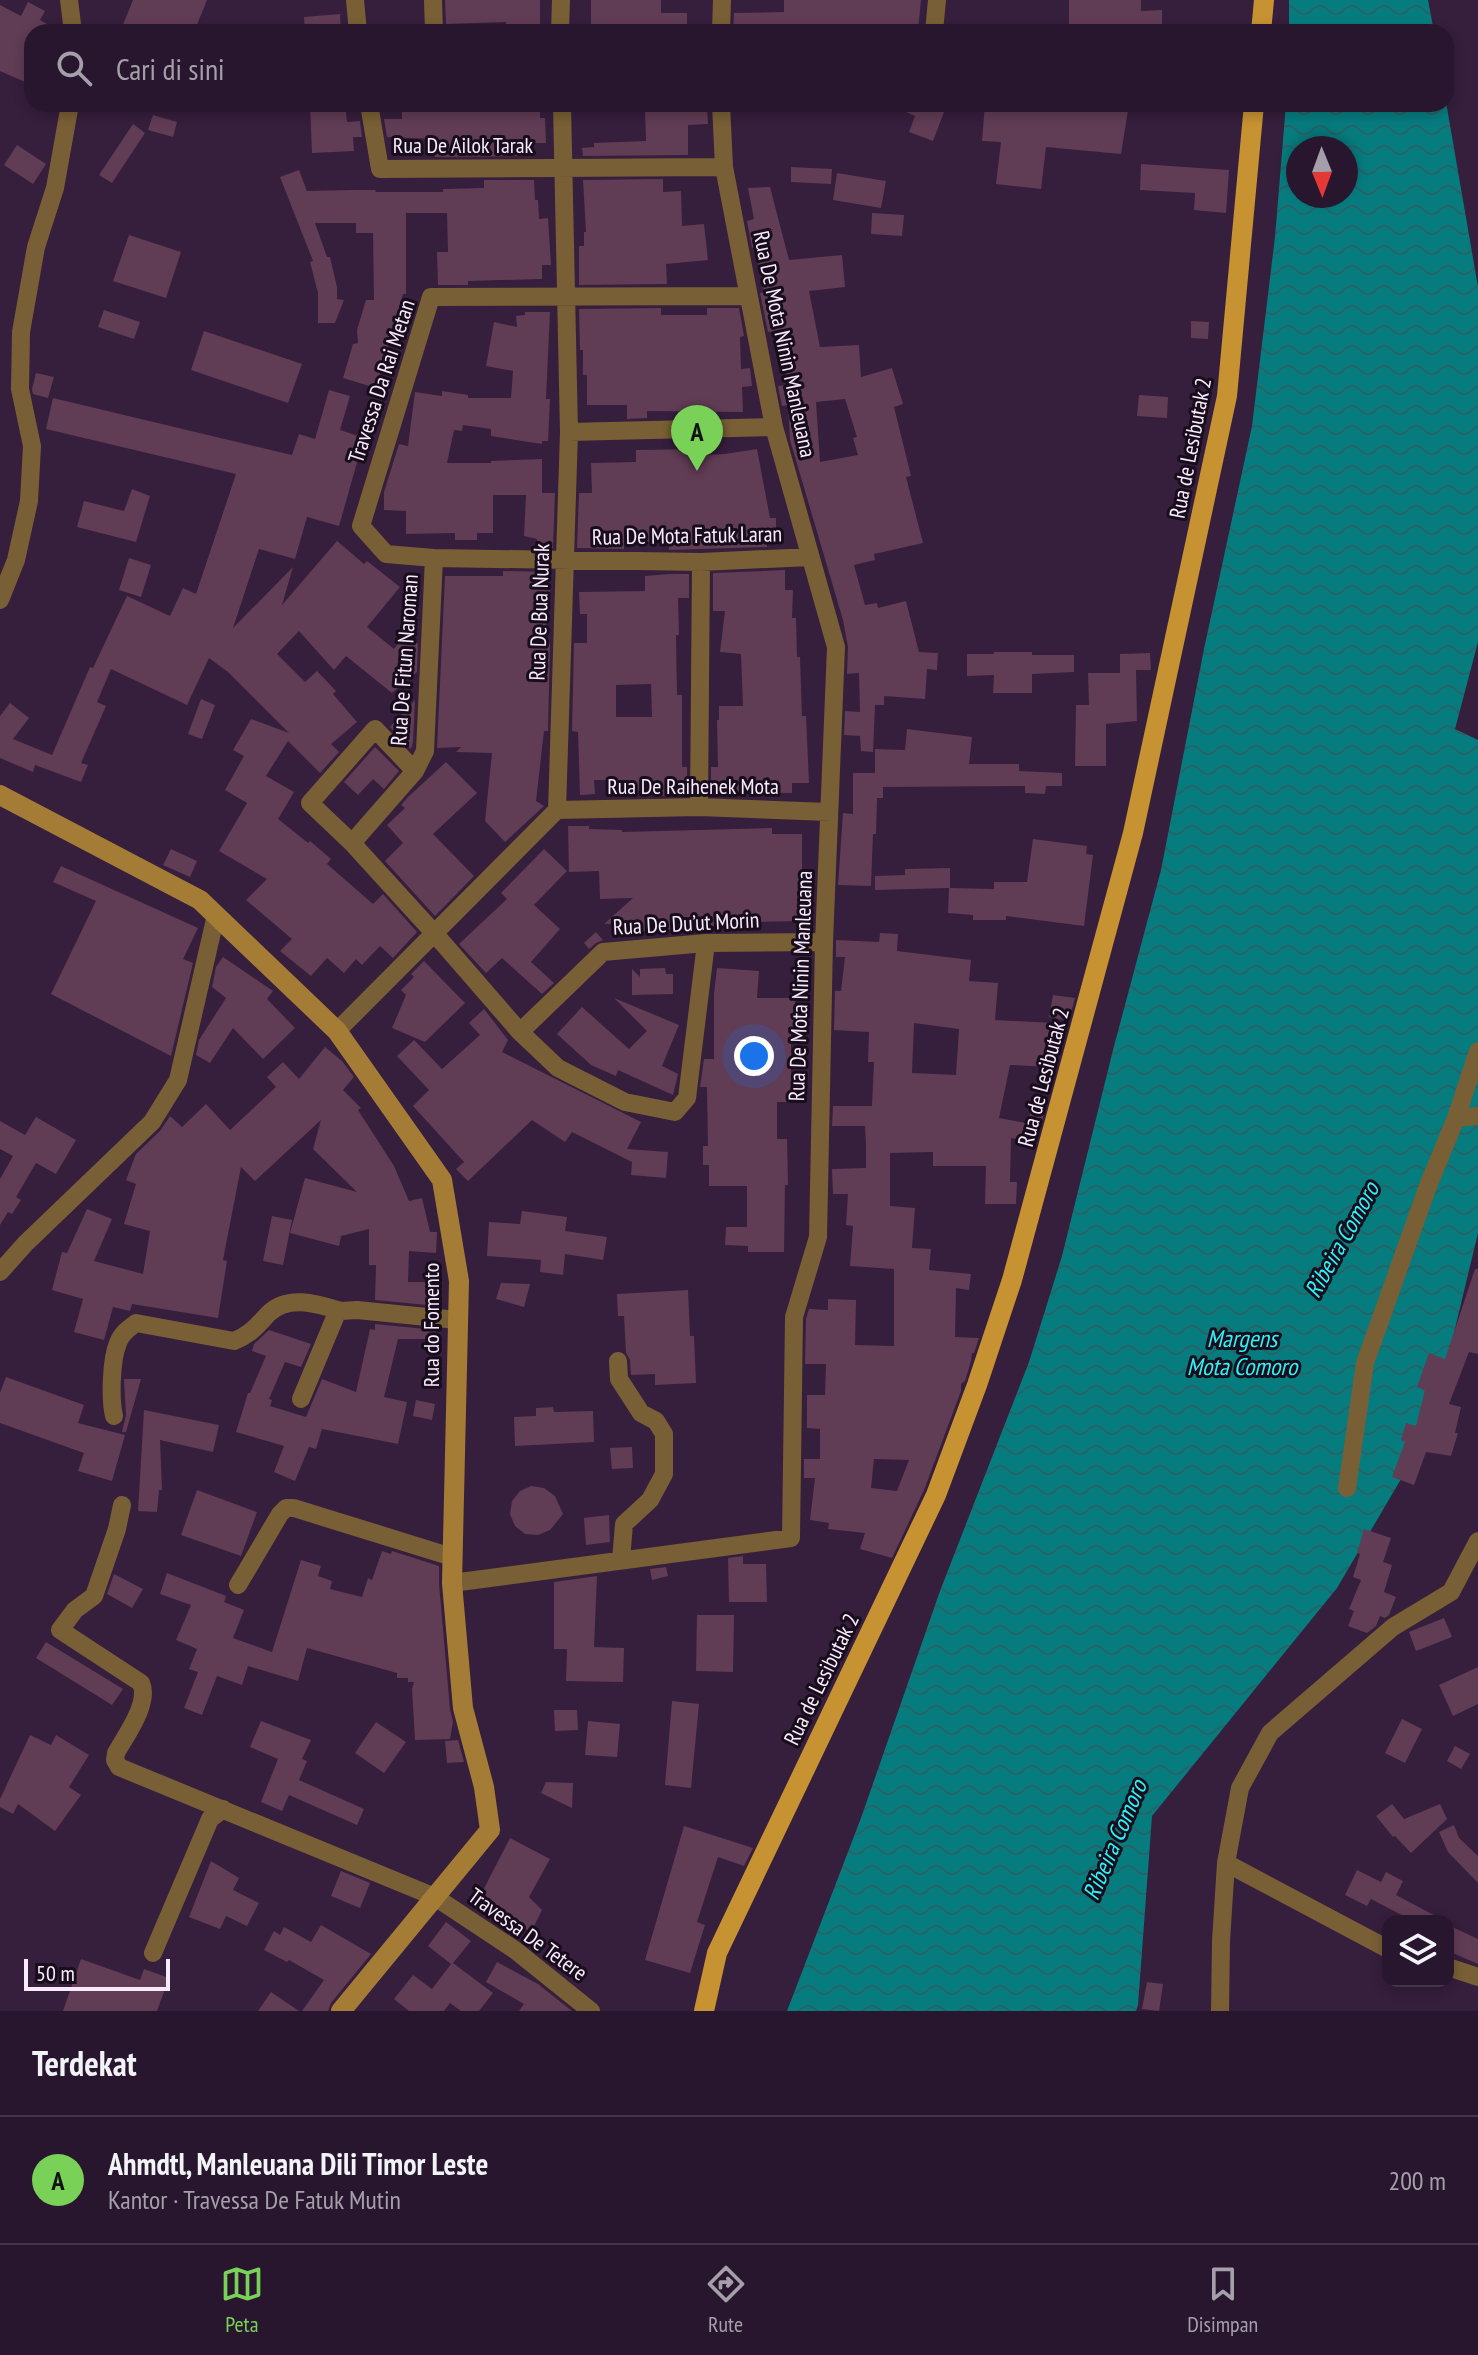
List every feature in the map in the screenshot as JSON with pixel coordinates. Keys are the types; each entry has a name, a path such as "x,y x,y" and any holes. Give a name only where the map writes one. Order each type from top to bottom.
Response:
{"main road":[{"path":"1262,24 1264,0"},
{"name":"Rua de Lesibutak 2","path":"704,2011 717,1953 936,1495 1012,1280 1133,833 1227,396 1253,112"}],"street":[{"path":"69,0 72,24"},
{"path":"355,0 357,24"},
{"path":"433,0 434,24"},
{"path":"560,24 561,0"},
{"path":"721,24 722,0"},
{"path":"935,24 937,0"},
{"path":"0,600 16,560 29,501 32,446 20,389 21,332 36,247 55,188 69,112"},
{"name":"Rua De Ailok Tarak","path":"370,112 380,169 564,169"},
{"name":"Rua De Bua Nurak","path":"557,810 569,432 562,112"},
{"name":"Rua De Mota Ninin Manleuana","path":"452,1583 791,1538 794,1317 818,1237 824,942 836,647 774,427 724,167 721,112"},
{"path":"564,169 724,167"},
{"path":"567,296 749,296"},
{"name":"Travessa Da Rai Metan","path":"434,558 386,554 361,526 431,297 567,296"},
{"path":"569,432 774,427"},
{"name":"Rua De Mota Fatuk Laran","path":"565,561 701,562 810,557"},
{"name":"Rua De Fitun Naroman","path":"352,843 415,771 425,751 434,558 565,561"},
{"path":"699,807 701,562"},
{"path":"415,771 375,729 310,803 352,843 520,1032 558,1068 625,1102 675,1112 687,1098 706,943"},
{"name":"Rua do Fomento","path":"0,795 200,900 337,1031 442,1180 459,1281 452,1583 463,1708 484,1787 490,1830 341,2011"},
{"name":"Rua De Raihenek Mota","path":"557,810 699,807 829,812"},
{"path":"337,1031 557,810"},
{"path":"0,1272 152,1122 178,1080 216,915"},
{"name":"Rua De Du’ut Morin","path":"520,1032 603,952 706,943 824,942"},
{"path":"1347,1488 1365,1363 1478,1051"},
{"path":"1456,1118 1478,1116"},
{"path":"114,1416 111,1403 117,1345 123,1333 136,1323 234,1341 248,1336 272,1310 285,1303 313,1303 341,1311 457,1320"},
{"path":"301,1399 336,1315 341,1311"},
{"path":"618,1361 619,1379 641,1413 656,1421 664,1434 664,1474 650,1500 624,1524 621,1560"},
{"name":"Travessa De Tetere","path":"122,1505 94,1596 75,1610 60,1630 141,1683 145,1692 116,1753 115,1760 119,1767 435,1897 515,1950 591,2011"},
{"path":"238,1585 286,1508 452,1557"},
{"path":"1220,2011 1226,1863 1240,1788 1270,1733 1393,1627 1451,1592 1478,1541"},
{"path":"153,1953 210,1819 223,1809"},
{"path":"1226,1863 1382,1946"},
{"path":"1454,1969 1478,1977"}],"water":[{"path":"1289,0 1428,0 1432,24 1289,24"},
{"name":"Margens Mota Comoro","path":"1285,112 1448,112 1478,287 1478,642 1455,729 1478,740 1478,1233 1431,1428 1337,1588 1152,1816 1136,2011 787,2011 861,1818 940,1591 1029,1362 1062,1256 1161,870 1252,426 1275,237"}],"building":[{"path":"133,0 207,0 197,24 123,24"},
{"path":"445,0 540,0 540,24 446,24"},
{"path":"591,0 661,0 661,13 687,13 687,24 591,24"},
{"path":"784,0 921,0 919,24 733,24 734,13 784,12"},
{"path":"1069,0 1141,0 1141,11 1162,10 1162,24 1069,24"},
{"path":"28,2 45,11 40,20 47,24 24,24 24,82 0,71 0,5 21,16"},
{"path":"340,14 341,24 304,24 304,17"},
{"path":"310,112 346,112 347,122 360,121 362,137 353,137 354,151 312,153"},
{"path":"402,112 540,112 540,118 545,118 546,143 525,143 525,156 435,157 435,139 387,137 384,119 402,119"},
{"path":"645,112 707,112 708,124 688,125 688,155 583,156 582,148 594,147 594,143 646,141"},
{"path":"906,112 944,112 933,141 909,132 915,116"},
{"path":"984,112 1128,112 1121,154 1046,147 1041,189 996,184 1001,142 982,141"},
{"path":"153,115 177,122 173,137 148,130"},
{"path":"133,124 145,133 112,183 99,175"},
{"path":"17,145 46,164 33,184 4,165"},
{"path":"1141,164 1229,170 1226,213 1194,210 1195,193 1140,190"},
{"path":"791,167 832,169 831,184 791,182"},
{"path":"299,170 307,191 443,192 443,189 484,188 484,180 534,180 539,219 548,218 551,265 542,265 542,279 438,285 437,252 448,252 447,213 406,213 406,294 403,294 376,388 343,378 353,344 358,343 357,330 366,300 374,300 373,233 356,233 356,223 315,223 327,257 330,257 337,299 344,300 335,323 318,323 318,293 310,262 313,261 280,177"},
{"path":"837,173 886,181 881,208 833,200"},
{"path":"663,179 663,192 681,191 682,226 704,224 708,260 666,264 667,284 579,285 579,246 584,246 586,232 583,180"},
{"path":"770,187 789,260 842,255 845,287 809,291 820,347 859,345 861,377 892,368 903,404 894,407 911,476 906,477 923,543 874,554 875,560 854,565 865,605 877,603 878,608 906,601 919,652 938,653 937,670 927,669 925,699 884,696 884,705 875,705 873,752 861,751 860,736 844,735 845,711 860,712 859,673 847,674 848,647 843,620 790,440 788,405 782,406 778,386 787,385 783,329 768,332 760,293 764,292 747,221 754,219 748,188","holes":["845,399 857,437 853,438 858,455 820,462 816,402"]},
{"path":"872,213 904,215 902,236 871,234"},
{"path":"129,235 181,252 166,298 113,281"},
{"path":"661,308 661,315 707,315 707,308 739,308 744,336 740,337 741,369 750,368 752,386 742,387 743,412 647,411 647,418 627,419 627,405 587,405 587,375 583,375 579,309"},
{"path":"104,310 140,322 134,339 98,327"},
{"path":"525,312 550,312 546,399 550,399 548,441 542,441 542,444 491,436 491,429 463,425 462,431 454,430 447,463 542,459 542,493 555,493 553,548 537,548 537,539 524,536 526,495 493,495 493,533 477,533 477,540 455,540 455,533 406,534 406,511 384,510 384,492 399,444 408,446 415,392 442,396 442,391 468,395 468,398 511,398 513,371 486,366 494,322 517,327 516,316 525,315"},
{"path":"1191,321 1209,322 1208,339 1191,338"},
{"path":"204,331 302,364 288,403 191,370"},
{"path":"36,373 54,377 48,398 33,394"},
{"path":"329,390 350,396 340,430 364,438 339,526 307,517 295,559 259,549 233,628 293,567 282,605 337,541 364,564 367,561 400,587 367,627 394,649 405,634 418,644 417,672 392,693 346,656 334,670 299,631 277,654 305,682 317,671 336,691 333,694 357,722 331,744 339,752 320,773 288,741 266,776 294,792 278,819 331,859 327,864 373,904 383,894 417,932 393,958 380,946 362,965 356,959 344,973 327,958 311,976 280,951 292,939 246,900 267,879 219,851 247,803 225,790 244,756 233,750 251,719 289,733 228,672 209,658 187,705 111,669 97,702 106,706 81,763 88,765 81,782 35,765 33,772 0,758 0,716 10,703 29,718 13,739 52,755 90,667 93,668 127,596 170,616 183,588 196,594 236,474 46,429 53,398 292,455 299,434 315,439"},
{"path":"1139,395 1168,397 1167,418 1137,416"},
{"path":"704,449 705,455 757,449 770,518 776,518 776,536 767,536 767,547 669,550 669,541 624,542 624,549 577,548 579,493 592,493 591,463 636,462 636,450"},
{"path":"132,489 150,496 136,542 77,527 84,501 124,511"},
{"path":"129,558 151,565 141,597 119,590"},
{"path":"785,570 785,590 793,590 792,618 796,618 809,783 792,783 792,793 711,792 711,767 718,767 719,706 743,706 741,654 720,652 725,611 713,611 713,573"},
{"path":"503,571 549,572 550,593 546,611 547,643 550,644 548,731 544,731 536,801 544,806 505,842 485,821 492,753 456,752 461,747 437,748 445,576 503,576"},
{"path":"689,574 689,598 678,598 679,635 676,635 677,695 682,695 682,767 687,767 687,792 684,795 653,796 653,791 629,790 629,780 594,780 595,794 580,795 578,732 572,731 574,643 587,643 587,614 580,614 579,592 645,591 645,576","holes":["651,684 652,717 616,717 616,685"]},
{"path":"1150,653 1151,670 1136,670 1137,721 1106,724 1106,766 1075,766 1076,705 1089,705 1088,673 1120,673 1120,654"},
{"path":"967,654 1074,655 1074,672 1032,674 1032,693 993,693 994,675 967,676"},
{"path":"201,699 215,705 202,739 188,734"},
{"path":"415,700 413,742 411,749 390,727"},
{"path":"907,729 972,737 969,764 1019,764 1019,771 1062,773 1062,786 1046,786 1045,794 1025,793 1025,786 883,787 883,798 877,798 871,886 838,885 843,813 853,814 853,773 875,773 875,749 905,750"},
{"path":"375,747 399,771 384,789 373,779 358,795 344,782"},
{"path":"446,762 477,793 433,834 474,876 435,916 385,861 403,843 387,825 405,808 401,805 408,797"},
{"path":"568,826 622,832 772,828 772,834 802,834 802,911 799,911 799,921 744,922 744,926 680,926 680,929 639,931 639,923 632,921 604,924 633,898 600,899 599,871 569,872"},
{"path":"1033,839 1087,846 1086,854 1093,855 1084,926 1006,916 1006,920 973,920 973,915 948,913 949,888 875,890 875,876 905,875 905,869 950,868 950,888 994,889 994,882 1027,882"},
{"path":"171,849 197,861 190,877 163,865"},
{"path":"544,849 567,871 534,905 560,929 531,962 554,983 542,994 502,958 486,973 459,944 507,899 501,893"},
{"path":"61,866 198,928 183,959 193,963 171,1056 51,994 96,901 53,882"},
{"path":"596,932 603,940 589,949 584,943"},
{"path":"880,933 898,934 897,951 971,960 969,981 998,983 995,1020 1055,1023 1053,1067 1010,1065 999,1118 1026,1123 1022,1140 1011,1138 1010,1182 1017,1182 1016,1204 985,1204 986,1166 933,1166 933,1152 890,1153 890,1206 915,1208 912,1248 931,1249 929,1270 971,1274 969,1290 956,1288 955,1337 979,1338 924,1490 892,1558 860,1549 865,1533 828,1529 829,1523 810,1520 815,1478 804,1478 804,1459 820,1459 820,1429 807,1428 807,1395 825,1395 826,1364 805,1364 809,1309 828,1310 828,1299 856,1300 855,1345 894,1346 894,1269 850,1266 853,1226 846,1225 848,1194 833,1194 832,1169 866,1168 865,1126 832,1126 833,1106 872,1106 874,1062 868,1062 869,1032 834,1030 835,991 841,991 845,957 836,957 836,940 879,942","holes":["914,1023 959,1029 956,1075 912,1073","874,1459 909,1460 897,1491 871,1488"]},
{"path":"223,957 273,991 267,999 295,1028 263,1059 233,1028 210,1063 196,1055 199,1040 226,998 212,987 216,967"},
{"path":"424,961 465,1003 425,1042 392,1028 406,995 401,990"},
{"path":"665,968 666,974 673,974 673,994 632,995 632,969 640,977 640,969"},
{"path":"717,968 759,971 757,998 795,998 795,1032 791,1032 791,1102 777,1102 777,1139 787,1139 784,1252 748,1252 748,1246 725,1245 726,1227 747,1227 747,1186 709,1186 709,1165 703,1165 703,1146 708,1146 707,1087 700,1087 704,1059 714,1059"},
{"path":"1053,995 1075,998 1069,1021 1049,1017"},
{"path":"614,998 679,1025 662,1066 678,1074 673,1095 618,1070 616,1076 591,1065 557,1034 582,1007 629,1049 647,1031"},
{"path":"484,1009 508,1040 502,1052 641,1122 627,1149 668,1152 666,1178 631,1175 632,1162 572,1132 565,1142 532,1120 468,1181 456,1169 464,1162 413,1106 429,1090 397,1056 414,1040 442,1069 480,1035 469,1023"},
{"path":"325,1047 342,1061 354,1077 343,1090 361,1108 358,1110 394,1166 409,1201 422,1198 430,1232 437,1232 436,1253 409,1251 408,1282 437,1282 437,1306 375,1300 376,1265 369,1265 369,1229 341,1236 339,1246 290,1233 305,1178 357,1192 313,1149 321,1120 255,1181 241,1167 223,1260 227,1261 218,1318 132,1304 130,1311 113,1307 104,1340 74,1332 83,1299 52,1290 62,1252 67,1253 87,1209 112,1219 94,1261 143,1274 150,1231 124,1224 136,1184 126,1180 136,1154 160,1131 170,1116 182,1127 206,1104 230,1130 276,1087 267,1077 283,1062 299,1079"},
{"path":"1032,1105 1045,1109 1041,1125 1028,1121"},
{"path":"36,1117 76,1140 56,1174 36,1163 16,1197 21,1200 0,1225 0,1179 13,1156 0,1149 0,1121 25,1135"},
{"path":"522,1211 567,1217 565,1231 607,1237 603,1260 565,1254 563,1275 540,1272 541,1260 487,1256 489,1222 520,1224"},
{"path":"272,1216 292,1220 283,1265 263,1261"},
{"path":"1475,1269 1478,1269 1478,1354 1469,1352 1449,1404 1461,1407 1455,1433 1458,1433 1451,1456 1426,1452 1414,1485 1392,1477 1405,1442 1401,1440 1406,1423 1416,1426 1425,1390 1417,1387 1429,1353 1445,1359"},
{"path":"501,1283 530,1284 524,1307 496,1299"},
{"path":"688,1290 696,1383 655,1385 655,1374 631,1375 624,1316 618,1316 617,1294"},
{"path":"375,1324 436,1330 436,1339 398,1339 384,1397 407,1402 398,1444 322,1429 316,1449 309,1447 295,1481 274,1472 284,1446 236,1432 248,1393 266,1356 252,1351 254,1344 269,1330 311,1344 301,1367 285,1362 269,1399 272,1400 270,1406 306,1417 322,1379 356,1392 370,1329 375,1330"},
{"path":"6,1377 84,1405 78,1423 125,1435 112,1481 78,1471 84,1453 0,1423 0,1393"},
{"path":"124,1379 141,1379 126,1432 122,1432 126,1415"},
{"path":"416,1400 435,1404 432,1420 413,1416"},
{"path":"553,1407 554,1412 593,1411 594,1442 515,1446 514,1417 536,1416 536,1408"},
{"path":"144,1410 219,1425 213,1452 160,1440 162,1490 159,1490 157,1512 138,1511"},
{"path":"632,1447 633,1468 612,1469 610,1448"},
{"path":"531,1486 544,1488 555,1496 563,1514 550,1530 538,1535 525,1534 515,1526 510,1514 512,1501 520,1491"},
{"path":"197,1490 257,1512 241,1556 181,1535"},
{"path":"609,1515 610,1542 586,1545 584,1518"},
{"path":"1364,1529 1391,1538 1383,1562 1392,1565 1384,1592 1396,1597 1389,1615 1385,1618 1380,1616 1376,1626 1367,1633 1348,1626 1354,1611 1349,1609 1361,1580 1353,1577"},
{"path":"382,1551 391,1554 392,1551 439,1566 453,1722 450,1739 415,1740 414,1682 408,1682 408,1678 397,1678 397,1673 307,1648 298,1681 248,1666 242,1685 217,1676 202,1715 184,1708 198,1672 189,1669 197,1649 176,1640 191,1605 160,1594 167,1573 226,1596 224,1602 244,1610 233,1638 272,1652 301,1560 321,1566 318,1576 332,1581 330,1589 362,1597"},
{"path":"743,1556 743,1564 766,1564 767,1602 729,1602 728,1558"},
{"path":"666,1567 668,1576 652,1580 650,1569"},
{"path":"114,1574 143,1589 132,1608 107,1594"},
{"path":"597,1576 594,1647 624,1648 623,1682 566,1681 567,1649 554,1649 554,1582"},
{"path":"697,1615 734,1615 733,1672 696,1671"},
{"path":"1444,1618 1452,1637 1416,1651 1409,1632"},
{"path":"46,1642 123,1689 112,1705 36,1658"},
{"path":"1478,1667 1478,1704 1453,1716 1439,1685"},
{"path":"672,1701 699,1704 691,1788 665,1785"},
{"path":"554,1710 577,1710 578,1730 555,1731"},
{"path":"1402,1719 1422,1729 1405,1763 1385,1753"},
{"path":"261,1721 311,1740 302,1759 307,1761 299,1780 364,1809 357,1825 289,1795 282,1811 261,1802 278,1759 250,1747"},
{"path":"588,1721 620,1724 617,1757 585,1755"},
{"path":"376,1722 406,1742 384,1773 355,1753"},
{"path":"30,1735 51,1745 56,1735 89,1755 69,1787 81,1795 55,1831 18,1804 13,1814 0,1807 0,1799"},
{"path":"458,1740 464,1762 447,1763 445,1741"},
{"path":"1455,1746 1470,1754 1461,1769 1447,1761"},
{"path":"546,1782 573,1783 572,1808 541,1793"},
{"path":"1392,1804 1404,1819 1440,1804 1447,1819 1411,1853 1376,1816"},
{"path":"1454,1825 1459,1838 1478,1856 1478,1883 1448,1852 1439,1832"},
{"path":"684,1826 753,1848 744,1866 718,1857 697,1922 705,1925 690,1973 645,1960"},
{"path":"510,1838 550,1859 529,1897 542,1910 531,1932 476,1904"},
{"path":"211,1861 239,1878 233,1890 259,1903 247,1926 226,1916 220,1929 189,1917"},
{"path":"1357,1870 1381,1882 1386,1872 1403,1881 1396,1895 1434,1915 1402,1915 1371,1899 1367,1906 1345,1895"},
{"path":"341,1871 370,1883 360,1908 331,1896"},
{"path":"446,1922 471,1941 453,1963 493,1993 479,2011 461,2011 450,2003 444,2011 409,2011 394,1999 413,1975 432,1989 451,1964 428,1946"},
{"path":"321,1925 371,1954 331,2003 328,2011 302,2011 324,1980 264,1950 274,1931 280,1935 284,1927 311,1942"},
{"path":"1454,1928 1478,1939 1478,1964 1454,1954"},
{"path":"81,1959 140,1980 144,1969 169,1978 157,2011 63,2011"},
{"path":"497,1962 538,1984 572,2011 519,2011 524,2004 486,1982"},
{"path":"1147,1982 1163,1984 1159,2011 1142,2009"},
{"path":"271,1992 299,2011 258,2011"}],"place":[{"name":"Ahmdtl, Manleuana Dili Timor Leste","path":"697,471"}],"water label":[{"name":"Ribeira Comoro","path":"1342,1240"},
{"name":"Ribeira Comoro","path":"1115,1840"}]}
